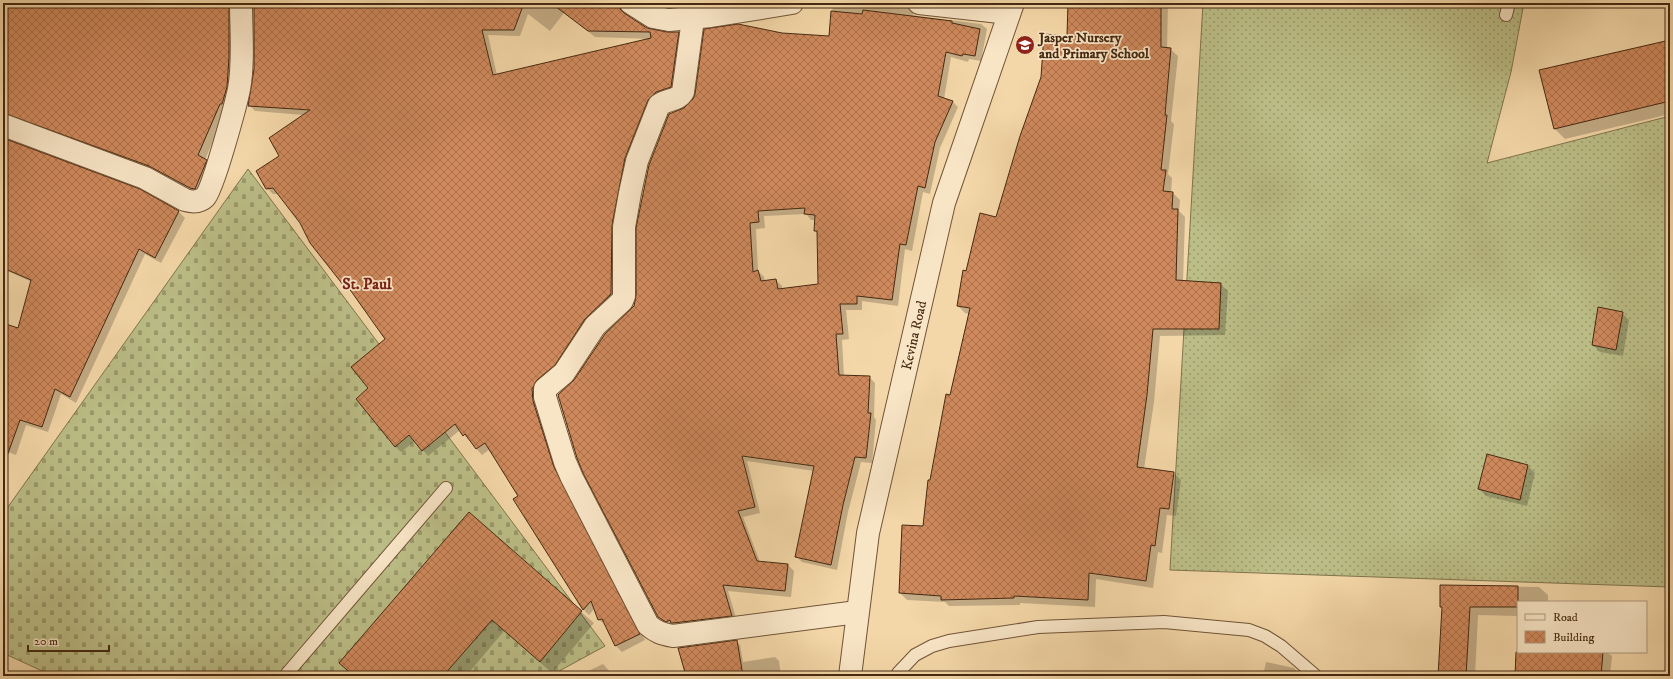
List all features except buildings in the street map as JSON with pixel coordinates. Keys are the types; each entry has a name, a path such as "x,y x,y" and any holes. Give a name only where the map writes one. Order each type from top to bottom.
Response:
{"street":[{"path":"3,125 145,178 185,200 192,202 200,201 205,197 212,182 239,89 241,3"},
{"path":"631,3 653,17 669,20 693,19 792,3"},
{"path":"919,3 1011,8"},
{"name":"Kevina Road","path":"850,676 868,533 944,203 1011,8"},
{"path":"693,19 683,92 676,99 659,105 636,168 624,227 624,296 622,301 595,326 564,373 545,389 545,397 563,457 572,478 648,625 654,630 661,634 673,636 857,612"}],"lane":[{"path":"285,676 446,488"},
{"path":"898,676 898,673 915,655 932,646 949,641 1038,627 1164,622 1248,630 1265,636 1281,646 1316,676"}],"green space":[{"path":"1203,3 1524,3 1511,72 1487,163 1670,116 1670,587 1170,570"},
{"path":"248,169 605,646 550,676 53,676 3,653 3,514"}],"place":[{"name":"Jasper Nursery and Primary School","path":"1025,45"}],"district":[{"name":"St. Paul","path":"367,283"}]}
